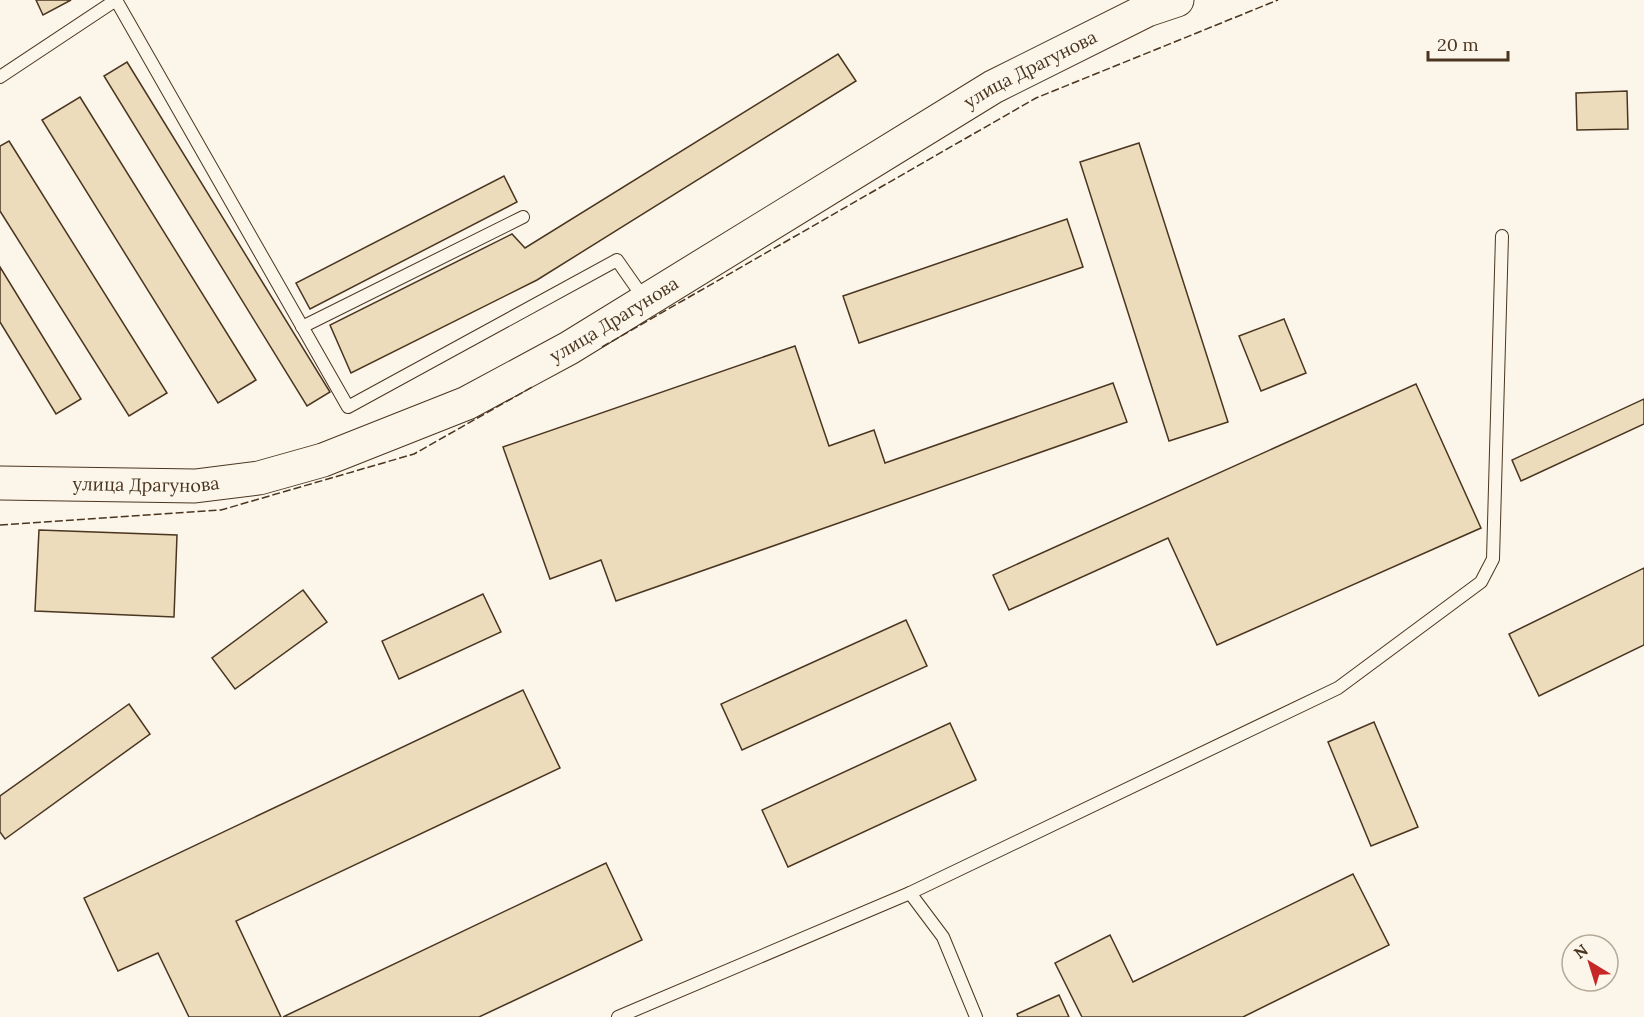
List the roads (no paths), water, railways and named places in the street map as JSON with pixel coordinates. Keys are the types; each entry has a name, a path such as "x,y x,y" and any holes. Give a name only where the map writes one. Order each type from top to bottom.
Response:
{"main road":[{"name":"улица Драгунова","path":"0,483 195,486 259,478 323,460 467,403 569,348 993,87 1148,10 1177,0"}],"lane":[{"path":"0,77 116,0 348,407 617,260 645,301"},
{"path":"302,327 523,217"},
{"path":"618,1017 910,893 1338,688 1481,582 1493,559 1502,236"},
{"path":"910,893 942,937 976,1017"}]}
